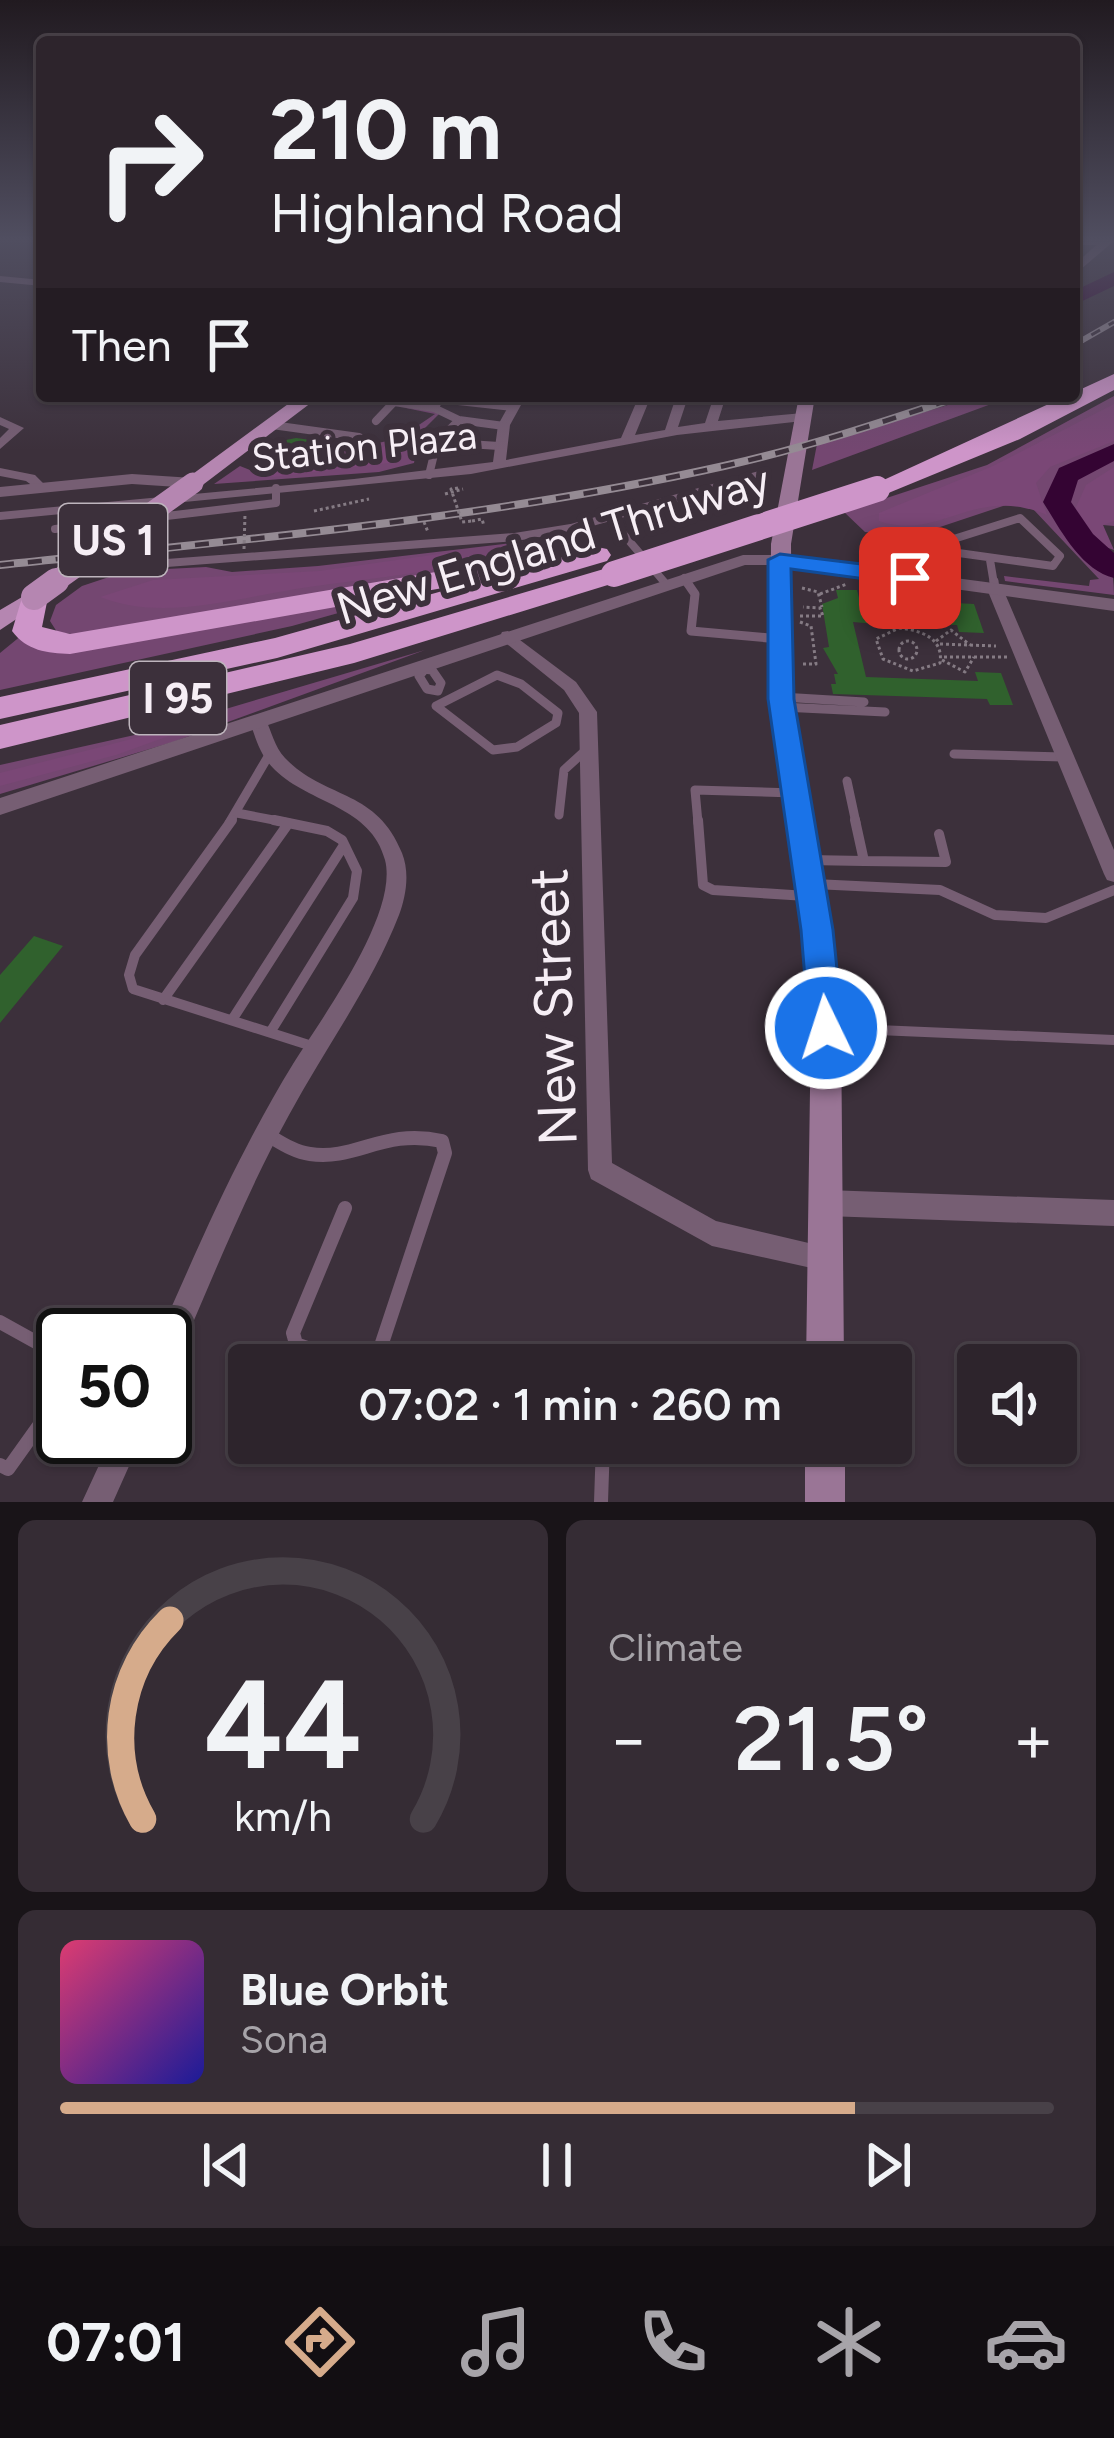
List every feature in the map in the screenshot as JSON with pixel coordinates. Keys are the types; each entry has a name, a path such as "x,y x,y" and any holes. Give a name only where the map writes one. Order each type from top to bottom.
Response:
{"highway":[{"path":"1080,376 1114,357"},
{"name":"New England Thruway","path":"1080,398 1114,381"},
{"name":"New England Thruway","path":"867,482 1030,402"},
{"name":"New England Thruway","path":"0,737 354,653 606,565 979,449 1072,402"},
{"path":"11,613 26,618 27,631 46,643 70,644 606,565"},
{"name":"New England Thruway","path":"0,708 277,648 606,565"}],"main road":[{"name":"US 1","path":"11,613 303,402"},
{"path":"805,406 780,560 780,639 782,702 810,880 826,1028 825,1344"},
{"path":"824,1464 825,1502"}],"street":[{"path":"499,466 504,426 516,402"},
{"path":"626,441 642,402"},
{"path":"671,430 680,402"},
{"path":"712,422 718,402"},
{"name":"Station Plaza","path":"0,516 499,466 805,406"},
{"path":"0,421 18,428 0,445"},
{"path":"0,472 30,478 41,488"},
{"path":"0,492 132,478 193,483"},
{"path":"0,807 742,560 780,560 1114,605"},
{"path":"995,589 1114,874"},
{"name":"New Street","path":"508,636 582,699 589,712 600,1170 712,1233 825,1258"},
{"path":"186,1308 266,1134 390,912 396,864 390,844 350,802 282,770 269,755 259,722"},
{"path":"826,1203 1114,1213"},
{"path":"97,1502 115,1464"}],"lane":[{"path":"376,421 392,402"},
{"path":"409,402 434,407 458,420 504,426"},
{"path":"434,407 438,402"},
{"path":"429,475 437,442 458,420"},
{"path":"272,425 359,436"},
{"path":"437,442 499,446"},
{"path":"127,566 515,537 571,528 759,475"},
{"path":"56,529 276,503 276,488"},
{"path":"606,515 694,594 691,631 780,639"},
{"path":"1020,518 1060,556 1060,562 1040,567 990,560 938,550 941,543 1020,518"},
{"path":"990,560 995,589"},
{"path":"422,667 419,676 427,689 449,699"},
{"path":"496,675 521,684 558,713 556,723 512,753 498,754 436,706 449,699 496,675"},
{"path":"782,702 864,701"},
{"path":"782,702 886,712"},
{"path":"559,815 564,770 592,746"},
{"path":"954,754 1065,757"},
{"path":"269,755 237,813 135,955 128,975 133,989 315,1047"},
{"path":"847,781 864,861"},
{"path":"795,793 694,790 703,885 713,890 810,880 914,887 961,898 995,915 1052,916 1114,890"},
{"path":"237,813 327,831 344,844 357,871 353,898 271,1031"},
{"path":"163,1000 288,824"},
{"path":"810,880 864,861 946,862 940,834"},
{"path":"232,1020 344,844"},
{"path":"826,1028 1114,1040"},
{"path":"266,1134 311,1155 335,1154 380,1136 419,1133 442,1141 445,1153 380,1352 371,1362 354,1364 296,1344 292,1333 345,1208"},
{"path":"0,1322 36,1342"},
{"path":"3,1472 36,1428"},
{"path":"601,1502 602,1464"}],"path":[{"path":"445,494 461,488 451,489 462,523 482,519 484,526"},
{"path":"314,511 369,499"},
{"path":"244,548 245,514"},
{"path":"797,587 818,593 846,587 847,580"},
{"path":"798,615 822,617 818,585"},
{"path":"797,607 822,609"},
{"path":"803,664 816,664 818,653 812,628 804,622"},
{"path":"902,628 906,642 920,649 910,657"},
{"path":"1004,646 937,643 902,628 876,639 877,652 891,665 915,671 933,668 942,658 1008,657"},
{"path":"937,643 951,630 971,646"},
{"path":"906,642 897,649 910,657 915,671"},
{"path":"937,643 942,658 965,672 976,656"}],"shaded area":[{"path":"1114,396 1114,526 1103,525 1114,595 1005,581 1004,576 1089,586 1090,580 1099,579 1033,509 1012,503 913,536 865,532 844,512 987,465"},
{"path":"958,402 997,402 812,470 817,444"},
{"path":"1114,404 1114,441 1050,467 1036,483 1047,515 999,506 921,525 879,521 879,513 993,466"},
{"path":"401,407 441,412 419,434 414,463 379,472 214,484 240,466 250,470 392,440 399,431 410,431 435,414"},
{"path":"397,444 406,446 397,462 274,477 259,474"},
{"path":"1114,467 1114,521 1103,525 1114,550 1089,538 1073,514 1086,485"},
{"path":"589,534 475,566 78,635 57,632 50,621 56,605 82,586 127,571 206,567 232,572 318,566"},
{"path":"446,553 463,556 464,562 204,605 151,608 100,597 153,580 319,571"},
{"path":"424,589 292,626 0,690 0,653 22,635 30,643"},
{"path":"425,650 173,742 0,794 0,765 148,732"},
{"path":"170,729 177,733 0,786 0,773"}],"building":[{"path":"296,438 342,444 345,450 248,467 281,441"},
{"path":"836,590 857,590 861,606 956,609 955,603 974,604 984,633 959,632 957,625 920,624 922,628 853,622 866,677 978,681 975,672 1001,673 1013,705 990,705 987,699 833,694 831,684 836,684 834,674 838,674 823,648 829,647 822,604 838,598"},
{"path":"34,936 63,946 0,1023 0,975"}],"waterway":[{"path":"1114,452 1068,474 1057,502 1082,540 1114,569"}],"railway":[{"path":"1080,342 1114,322"},
{"path":"0,565 364,526 544,500 754,459 943,402"}],"route":[{"path":"826,1028 811,884 781,699 780,560 910,578"}]}
